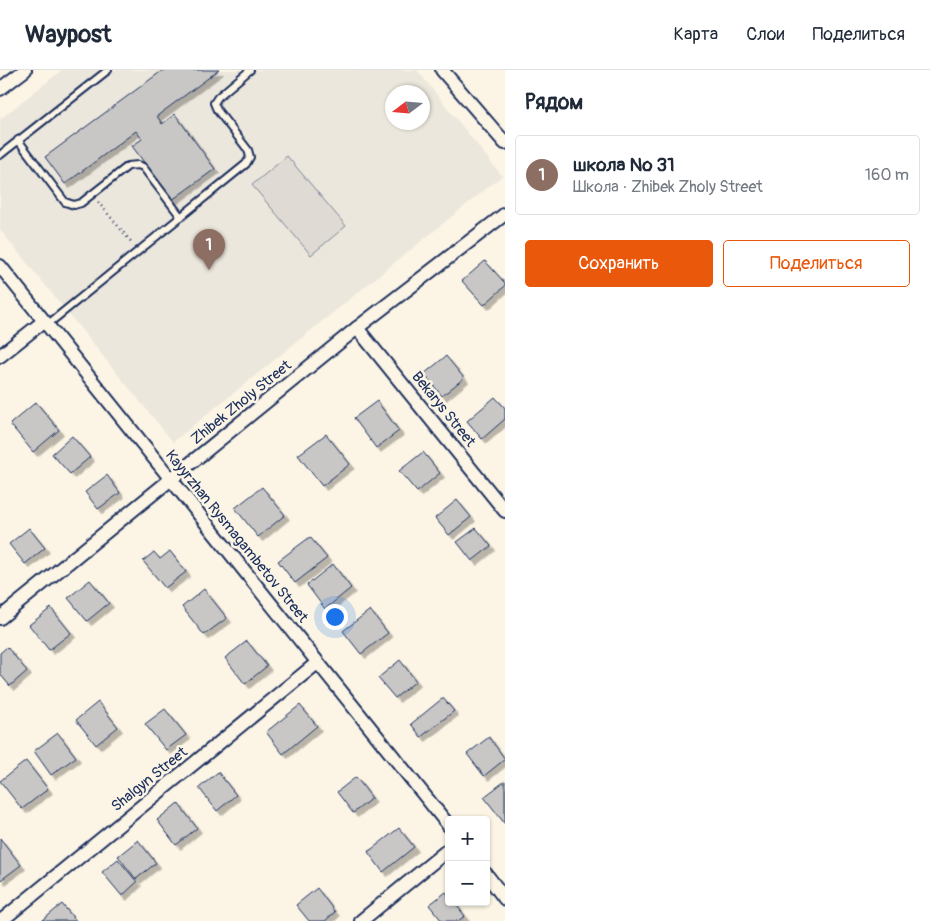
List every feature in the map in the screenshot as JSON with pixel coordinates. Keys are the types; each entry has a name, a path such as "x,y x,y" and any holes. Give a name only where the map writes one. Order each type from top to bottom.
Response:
{"street":[{"path":"0,89 26,70"},
{"path":"442,70 505,143"},
{"name":"Zhibek Zholy Street","path":"0,618 357,328 505,214"},
{"name":"Kayyrzhan Rysmagambetov Street","path":"0,266 445,821"},
{"path":"0,356 45,323"},
{"name":"Bekarys Street","path":"357,328 505,510"},
{"name":"Shalgyn Street","path":"1,921 317,663"},
{"path":"361,921 445,852"},
{"path":"490,879 505,899"}],"lane":[{"path":"0,155 108,70"},
{"path":"45,323 139,251 246,164 250,158 248,150 214,104 218,97 250,70"},
{"path":"18,140 66,202 74,205 81,203 128,166 138,165 143,168 181,217"}],"path":[{"path":"93,194 139,251"}],"shaded area":[{"path":"62,70 417,70 429,85 385,85 385,130 430,130 430,86 502,176 173,442 0,230 0,119"},
{"path":"287,156 346,226 311,255 252,185"}],"building":[{"path":"163,70 219,70 157,116 162,124 175,114 215,169 172,200 132,146 142,139 136,131 65,184 45,157"},
{"path":"485,261 505,283 505,286 484,305 462,281"},
{"path":"446,356 464,378 442,396 424,374"},
{"path":"495,397 505,408 505,419 482,439 467,421"},
{"path":"377,401 399,431 376,448 354,418"},
{"path":"36,402 59,430 33,452 10,424"},
{"path":"326,434 350,464 322,486 298,455"},
{"path":"72,436 90,457 70,474 52,454"},
{"path":"423,452 440,473 417,492 399,471"},
{"path":"107,475 120,493 98,509 85,492"},
{"path":"262,487 285,515 258,537 235,508"},
{"path":"457,500 471,517 449,535 435,518"},
{"path":"29,528 45,548 25,564 9,544"},
{"path":"476,528 491,546 472,561 457,542"},
{"path":"310,537 327,558 295,583 278,561"},
{"path":"170,551 186,572 165,588 143,561 154,552 160,559"},
{"path":"333,564 351,588 325,609 307,585"},
{"path":"90,580 109,603 87,621 68,598"},
{"path":"204,589 227,618 204,635 182,607"},
{"path":"51,608 71,633 49,650 29,625"},
{"path":"370,610 388,633 361,654 343,631"},
{"path":"247,641 267,666 245,684 225,658"},
{"path":"7,647 27,671 10,686 0,674 0,653"},
{"path":"400,660 416,681 395,698 378,678"},
{"path":"443,698 454,711 421,737 411,724"},
{"path":"98,702 118,727 96,745 76,720"},
{"path":"300,705 317,726 283,754 266,732"},
{"path":"165,709 186,735 166,750 145,724"},
{"path":"58,733 76,757 51,775 34,751"},
{"path":"489,737 505,759 484,776 467,754"},
{"path":"26,761 48,789 22,809 0,781"},
{"path":"218,772 236,795 217,811 199,788"},
{"path":"356,777 372,798 353,813 337,792"},
{"path":"505,781 505,824 484,797"},
{"path":"178,803 197,828 176,845 157,820"},
{"path":"399,828 414,847 383,872 368,852"},
{"path":"0,838 21,865 1,880 0,878"},
{"path":"138,840 156,863 136,879 118,856"},
{"path":"118,859 137,882 122,896 102,872"},
{"path":"317,888 335,912 325,921 309,921 296,905"},
{"path":"445,893 445,906 457,906 465,916 458,921 442,921 429,905"},
{"path":"62,904 76,921 42,921"}],"place":[{"name":"школа № 31","path":"209,270"}]}
